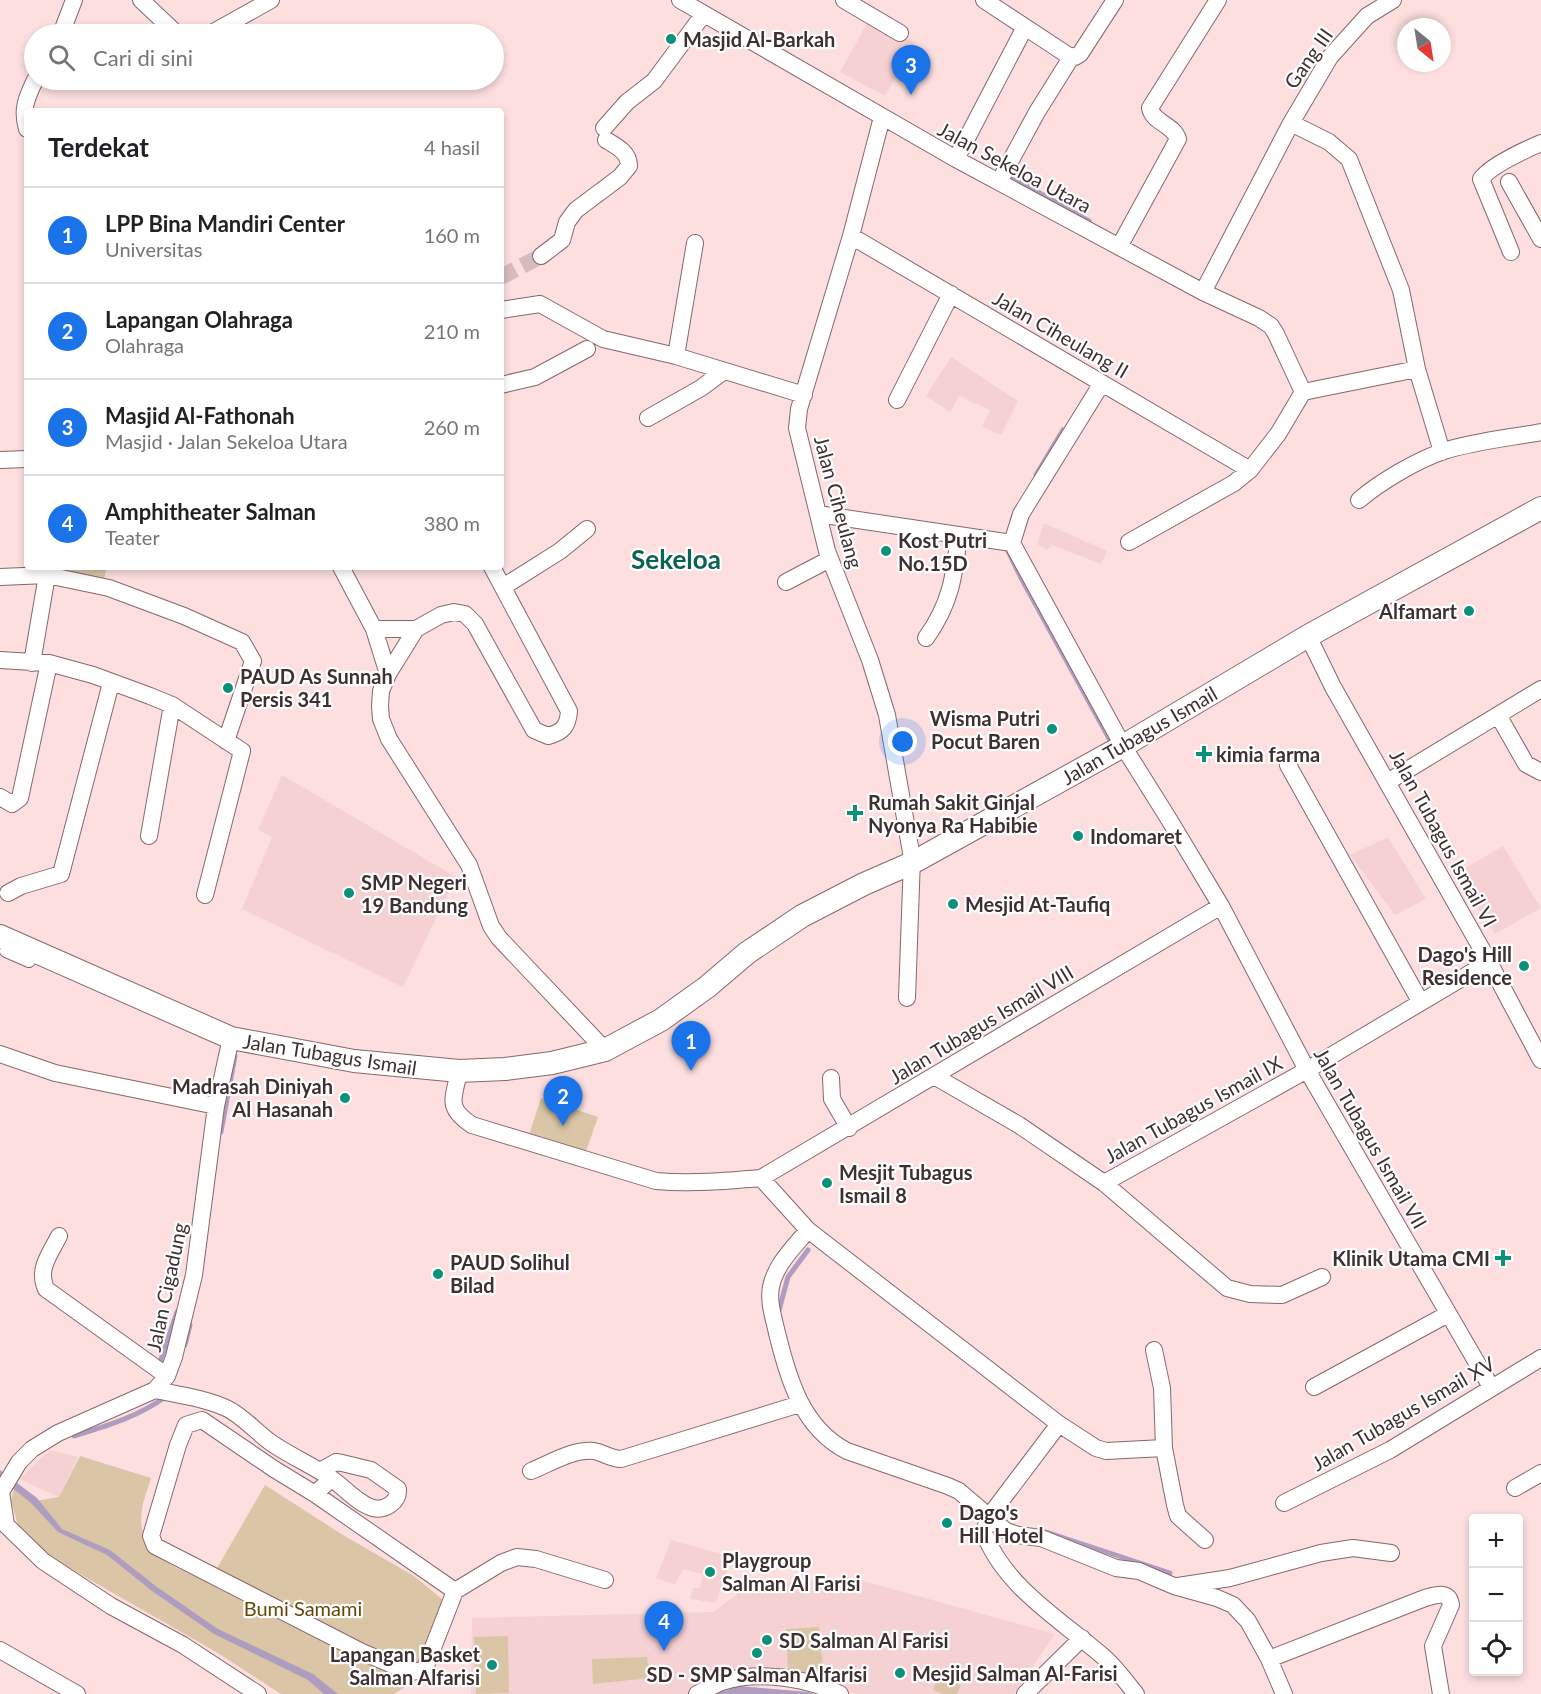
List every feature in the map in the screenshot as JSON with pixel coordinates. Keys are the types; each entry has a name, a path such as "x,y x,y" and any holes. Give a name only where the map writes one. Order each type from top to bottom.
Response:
{"main road":[{"name":"Jalan Tubagus Ismail","path":"0,936 231,1038 354,1062 459,1071 552,1063 605,1050 661,1020 707,987 747,953 802,916 864,884 912,863 1122,746 1308,636 1541,508"}],"street":[{"path":"65,24 74,0"},
{"path":"141,0 166,24"},
{"path":"228,24 272,0"},
{"name":"Jalan Sekeloa Utara","path":"680,0 956,159 1203,292 1259,318 1271,326 1303,392"},
{"path":"844,0 900,33"},
{"path":"984,0 1072,56"},
{"path":"999,182 1037,112 1072,56 1080,54 1115,0"},
{"path":"1119,247 1178,139 1176,132 1153,116 1150,108 1218,0"},
{"name":"Gang III","path":"1203,292 1291,123 1330,57 1367,16 1393,0"},
{"path":"541,256 562,240 567,222 576,210 620,177 629,166 629,159 623,151 605,134 627,102 654,81 703,15"},
{"path":"956,159 1025,27"},
{"path":"24,108 31,90"},
{"name":"Jalan Ciheulang","path":"882,117 851,236 800,409 797,428 830,559 870,660 887,715 912,863 907,998"},
{"path":"1291,123 1329,142 1349,159 1401,290 1417,369 1442,452"},
{"path":"1511,252 1481,179 1484,174 1541,143"},
{"path":"1509,182 1541,239"},
{"name":"Jalan Ciheulang II","path":"851,236 1250,470"},
{"path":"676,356 695,243"},
{"path":"897,400 951,294"},
{"path":"504,310 540,304 603,339 676,356 804,395"},
{"path":"504,384 535,377 586,349"},
{"path":"1129,542 1234,483 1250,470 1278,434 1303,392 1417,369"},
{"path":"648,418 701,388 724,371"},
{"path":"818,514 979,540 1012,543 1021,514 1102,382"},
{"path":"1359,500 1374,487 1442,452 1541,432"},
{"path":"0,460 24,459"},
{"path":"503,587 550,557 587,529"},
{"path":"926,638 940,618 949,595 959,535"},
{"name":"Jalan Tubagus Ismail VII","path":"1012,543 1122,746 1221,906 1306,1070 1491,1387"},
{"path":"786,582 830,559"},
{"path":"343,570 374,628 388,674"},
{"path":"494,570 569,711 568,723 560,733 548,736 534,730 475,624 465,614 454,612 441,615 417,629 388,674 381,691 381,719 389,739 469,865 491,926 508,950 605,1050"},
{"path":"0,577 47,575 109,588 184,616 242,642 253,661 226,741"},
{"path":"0,797 12,804 20,798 40,663 47,575"},
{"path":"374,628 417,629"},
{"name":"Jalan Tubagus Ismail VI","path":"1308,636 1333,687 1389,781 1541,1060"},
{"path":"0,660 40,663 93,675 172,705 242,751 205,895"},
{"path":"8,893 21,886 61,874 111,683"},
{"path":"1389,781 1541,689"},
{"path":"149,836 172,705"},
{"path":"1498,715 1526,764 1541,772"},
{"path":"1288,765 1420,1001"},
{"name":"Jalan Tubagus Ismail VIII","path":"459,1071 453,1105 456,1113 472,1125 656,1181 723,1182 761,1178 1221,906"},
{"path":"0,948 29,962"},
{"name":"Jalan Tubagus Ismail IX","path":"1104,1183 1306,1070 1489,962"},
{"name":"Jalan Cigadung","path":"231,1038 216,1106 194,1275 174,1357 167,1376 155,1390 58,1434 32,1449 19,1462 2,1489 6,1525 44,1561 111,1606 183,1645 258,1694"},
{"path":"0,1054 55,1073 216,1106"},
{"path":"934,1076 1019,1125 1104,1183 1227,1288 1250,1294 1282,1294 1322,1276"},
{"path":"831,1078 832,1099 849,1128"},
{"path":"761,1178 808,1230 1059,1424 1096,1448 1106,1451 1164,1448"},
{"path":"808,1230 776,1271 770,1290 783,1358 800,1404 821,1434 847,1451 958,1491 986,1526 996,1558 1009,1574 1062,1623 1108,1661 1136,1694"},
{"path":"58,1236 42,1270 42,1280 46,1289 167,1376"},
{"path":"1314,1387 1448,1314"},
{"path":"1154,1350 1162,1388 1164,1448 1171,1487 1179,1516 1205,1540"},
{"name":"Jalan Tubagus Ismail XV","path":"1284,1503 1390,1450 1541,1358"},
{"path":"155,1390 189,1396 228,1408 274,1445 326,1475 315,1494"},
{"path":"531,1471 582,1451 599,1452 615,1459 621,1459 800,1404"},
{"path":"455,1591 315,1494 202,1420 195,1420 186,1425 150,1536 155,1546 362,1652 409,1672 425,1668 455,1591 501,1563 517,1557 536,1559 605,1580"},
{"path":"986,1526 1059,1424"},
{"path":"1515,1488 1541,1473"},
{"path":"986,1526 1018,1535 1041,1538 1116,1568 1139,1571 1174,1586 1233,1605 1248,1620 1269,1659 1284,1694"},
{"path":"1174,1586 1230,1578 1321,1553 1353,1548 1391,1553"},
{"path":"1269,1659 1425,1598 1440,1594 1446,1595 1451,1605 1433,1646 1441,1694"},
{"path":"1026,1694 1082,1638"},
{"path":"0,1650 77,1694"},
{"path":"697,1694 722,1682 740,1678 778,1676 824,1686 840,1694"}],"shaded area":[{"path":"870,18 915,43 885,96 840,72"},
{"path":"951,357 1018,401 1001,435 982,427 990,410 959,396 950,412 926,396"},
{"path":"1044,523 1107,551 1101,564 1052,545 1047,550 1037,544"},
{"name":"SMP Negeri 19 Bandung","path":"282,775 456,877 403,987 242,909 272,837 258,830"},
{"path":"1388,837 1426,899 1395,915 1350,855"},
{"path":"1503,846 1541,908 1495,934 1455,874"},
{"path":"50,1450 78,1457 59,1497 19,1479"},
{"path":"0,1470 37,1498 62,1529 110,1550 157,1587 218,1629 313,1674 338,1694 324,1694 308,1680 214,1634 152,1591 107,1555 58,1532 31,1503 0,1478"},
{"name":"Playgroup Salman Al Farisi","path":"671,1540 732,1557 716,1603 690,1599 693,1588 700,1588 703,1574 683,1569 675,1585 656,1578"},
{"name":"SD - SMP Salman Alfarisi","path":"849,1577 1055,1634 1014,1694 857,1694 802,1677 696,1687 688,1694 471,1694 472,1618 713,1612 748,1586"},
{"path":"739,1686 809,1692 814,1694 715,1694"}],"green space":[{"path":"68,570 106,570 104,579"},
{"path":"541,1098 598,1117 585,1154 529,1135"},
{"name":"Bumi Samami","path":"80,1456 151,1478 144,1498 142,1525 151,1549 171,1565 209,1582 265,1485 343,1535 414,1576 443,1600 449,1616 420,1678 394,1694 281,1694 216,1652 52,1558 18,1526 11,1500 15,1485 35,1501 59,1497"},
{"path":"819,1627 824,1678 788,1669 786,1629"},
{"name":"Lapangan Basket Salman Alfarisi","path":"508,1636 509,1693 476,1694 474,1637"},
{"path":"647,1657 650,1678 593,1684 592,1659"},
{"path":"938,1674 961,1685 957,1694 944,1694 933,1690"}],"waterway":[{"path":"1013,178 1089,221"},
{"path":"1036,475 1063,430"},
{"path":"1008,551 1111,742"},
{"path":"221,1132 235,1056"},
{"path":"778,1314 788,1277 808,1250"},
{"path":"159,1365 177,1312"},
{"path":"185,1345 190,1325"},
{"path":"74,1436 110,1425 165,1397"},
{"path":"1046,1532 1170,1573"}],"tunnel":[{"path":"504,275 541,256"}],"place":[{"name":"Masjid Al-Barkah","path":"671,39"},
{"name":"Masjid Al-Fathonah","path":"911,95"},
{"name":"Kost Putri No.15D","path":"886,551"},
{"name":"Alfamart","path":"1469,611"},
{"name":"PAUD As Sunnah Persis 341","path":"228,688"},
{"name":"Wisma Putri Pocut Baren","path":"1052,729"},
{"name":"kimia farma","path":"1204,754"},
{"name":"Rumah Sakit Ginjal Nyonya Ra Habibie","path":"855,813"},
{"name":"Indomaret","path":"1078,836"},
{"name":"SMP Negeri 19 Bandung","path":"349,893"},
{"name":"Mesjid At-Taufiq","path":"953,904"},
{"name":"Dago's Hill Residence","path":"1524,966"},
{"name":"LPP Bina Mandiri Center","path":"691,1071"},
{"name":"Madrasah Diniyah Al Hasanah","path":"345,1098"},
{"name":"Lapangan Olahraga","path":"563,1126"},
{"name":"Mesjit Tubagus Ismail 8","path":"827,1183"},
{"name":"Klinik Utama CMI","path":"1503,1258"},
{"name":"PAUD Solihul Bilad","path":"438,1274"},
{"name":"Dago's Hill Hotel","path":"947,1523"},
{"name":"Playgroup Salman Al Farisi","path":"710,1572"},
{"name":"SD Salman Al Farisi","path":"767,1640"},
{"name":"Amphitheater Salman","path":"664,1651"},
{"name":"SD - SMP Salman Alfarisi","path":"757,1653"},
{"name":"Lapangan Basket Salman Alfarisi","path":"492,1665"},
{"name":"Mesjid Salman Al-Farisi","path":"900,1673"}],"district":[{"name":"Sekeloa","path":"676,559"}]}
